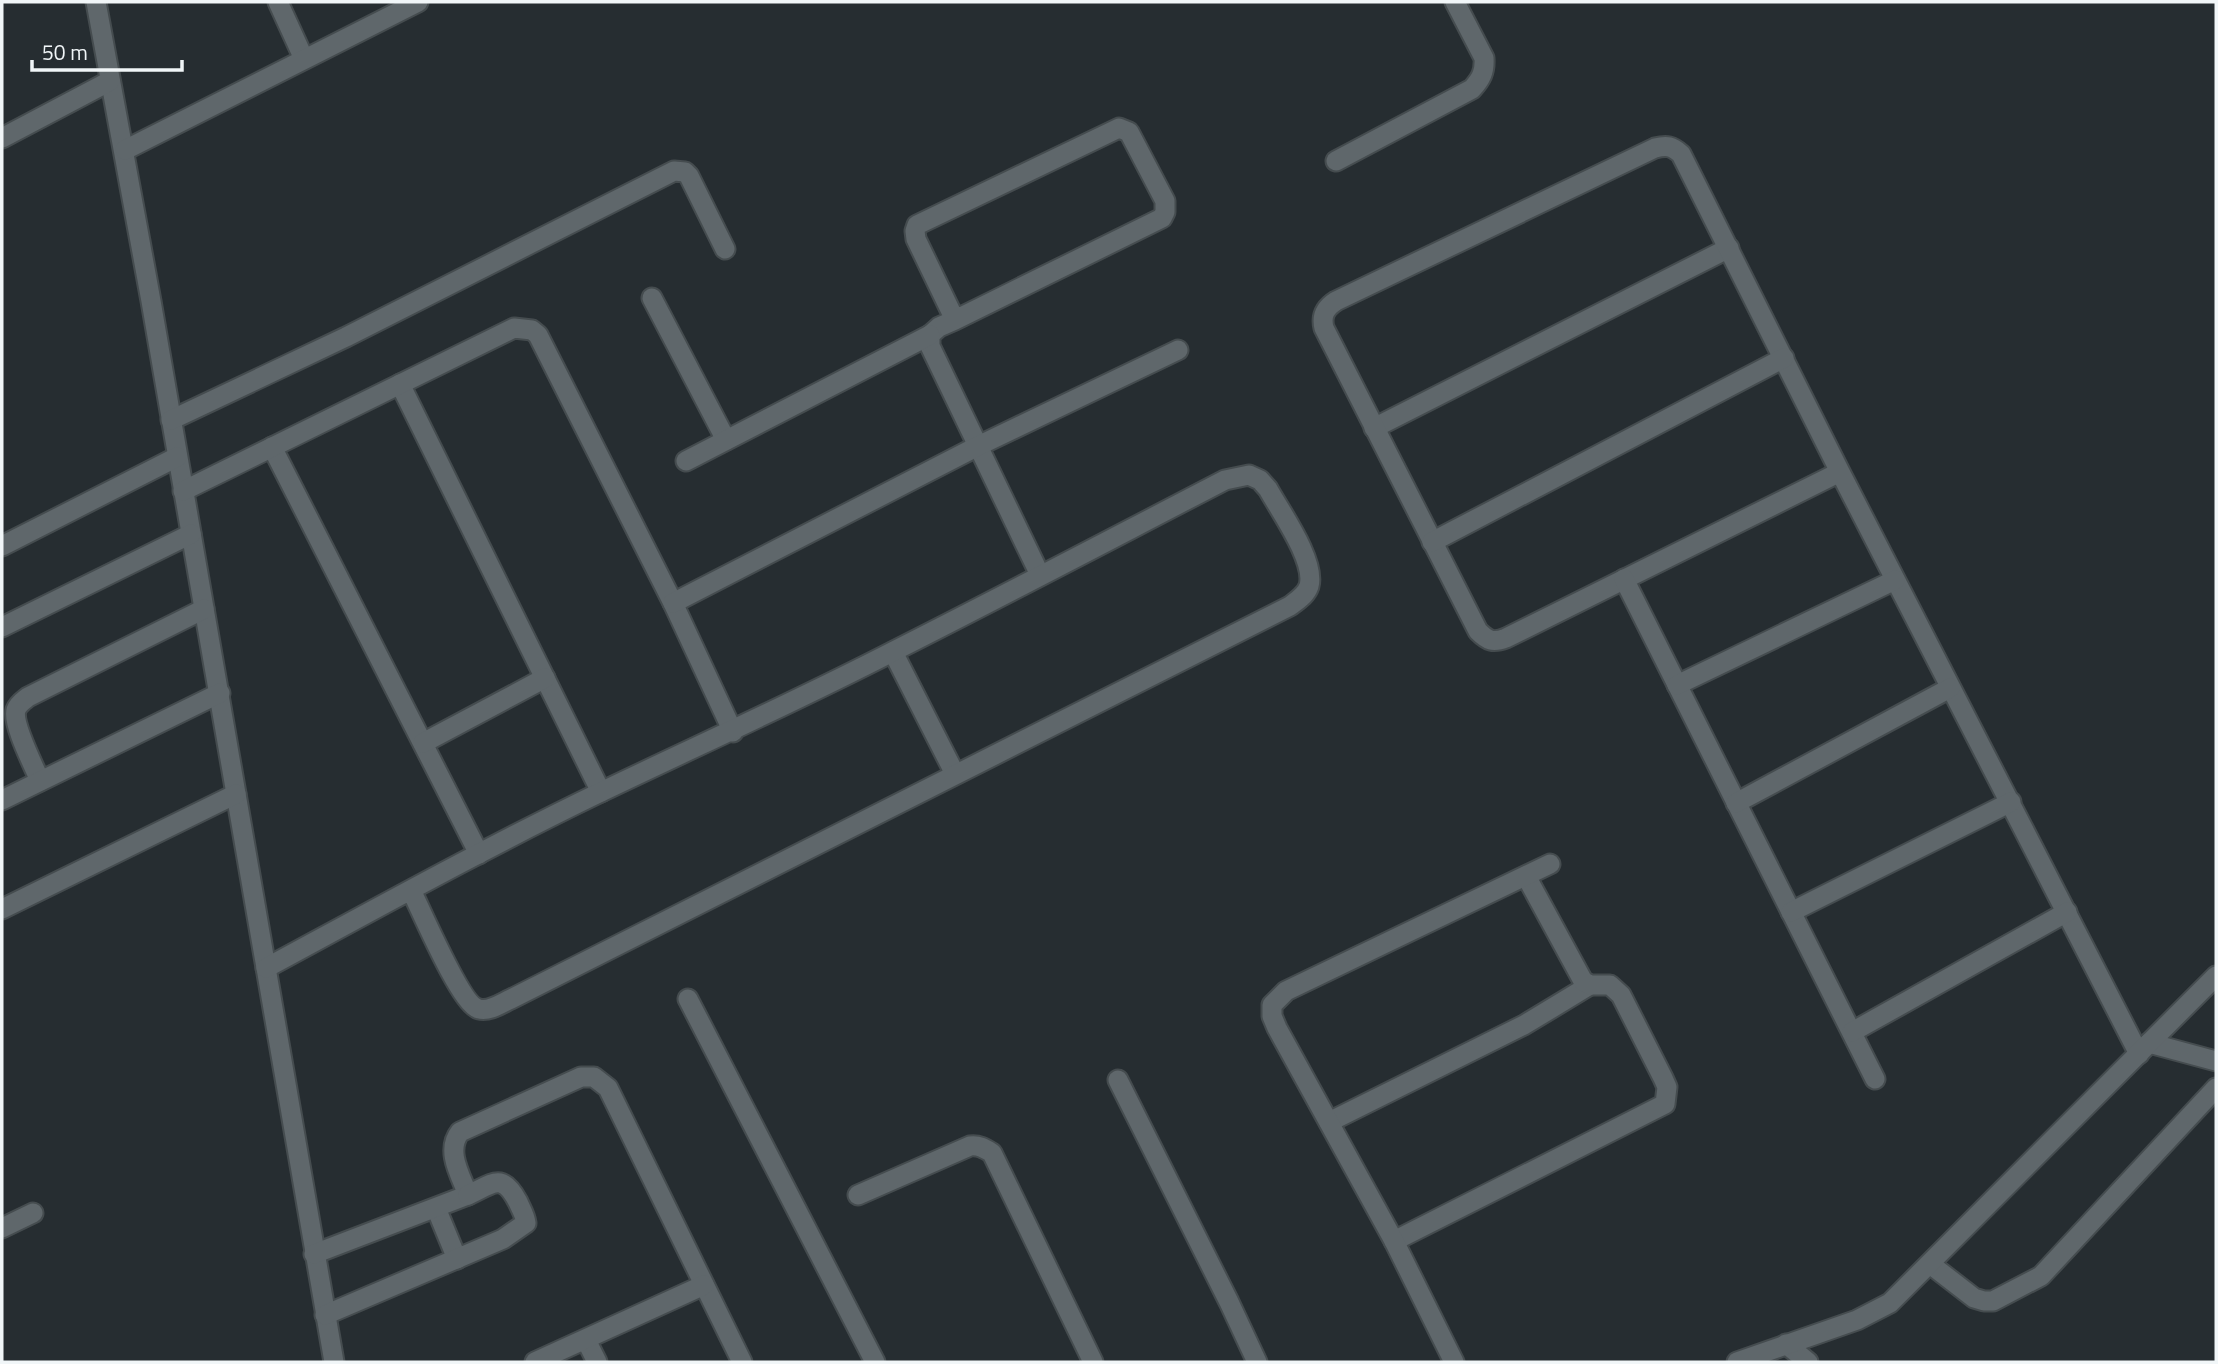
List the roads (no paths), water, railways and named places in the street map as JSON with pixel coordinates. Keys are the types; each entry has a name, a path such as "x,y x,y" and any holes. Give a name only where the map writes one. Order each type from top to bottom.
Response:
{"street":[{"path":"96,2 125,150 220,692 334,1362"},
{"path":"278,2 304,59"},
{"path":"125,150 304,59 393,7 418,2"},
{"path":"1336,162 1472,89 1478,82 1484,69 1484,58 1455,2"},
{"path":"2,138 110,81"},
{"path":"686,461 930,335 939,327 955,320 1161,218 1165,212 1165,201 1129,132 1119,128 917,225 916,239 955,320"},
{"path":"1840,472 1506,638 1497,642 1487,640 1478,631 1324,328 1324,312 1336,301 1656,148 1667,145 1674,147 1681,154 1840,472 2067,912 2144,1048"},
{"path":"171,420 346,337 674,172 685,172 690,176 725,249"},
{"path":"1374,428 1729,248"},
{"path":"652,298 726,440"},
{"path":"183,491 514,328 532,330 538,335 673,603 733,732"},
{"path":"930,335 930,346 1040,575"},
{"path":"673,603 978,446 1178,349"},
{"path":"1432,542 1784,358"},
{"path":"400,384 601,792"},
{"path":"272,447 479,854"},
{"path":"2,546 177,457"},
{"path":"266,968 411,890 479,854 601,792 733,732 894,652 1226,480 1249,475 1260,480 1268,489 1305,557 1309,585 1302,597 1290,606 487,1009 472,1005 459,989 411,890"},
{"path":"2,627 191,534"},
{"path":"1623,579 1875,1079"},
{"path":"1677,685 1895,580"},
{"path":"40,781 18,727 15,713 18,705 28,697 204,609"},
{"path":"894,652 955,774"},
{"path":"423,743 545,678"},
{"path":"1736,803 1951,688"},
{"path":"2,800 220,692"},
{"path":"2,909 236,794"},
{"path":"1791,912 2011,802"},
{"path":"1454,1362 1394,1241 1272,1016 1272,1005 1286,991 1550,864"},
{"path":"1526,876 1580,977 1590,985"},
{"path":"1852,1032 2067,912"},
{"path":"1737,1362 1877,1311 1902,1293 2216,976"},
{"path":"1329,1122 1524,1025 1590,985 1610,985 1621,995 1667,1087 1665,1104 1394,1241"},
{"path":"688,999 875,1362"},
{"path":"2144,1048 2216,1061"},
{"path":"468,1195 454,1160 453,1144 460,1132 581,1077 594,1077 608,1088 742,1362"},
{"path":"1118,1080 1257,1362"},
{"path":"1930,1264 1974,1298 1983,1301 1993,1301 2041,1276 2216,1088"},
{"path":"858,1195 970,1146 977,1145 992,1153 1093,1362"},
{"path":"314,1254 496,1183 505,1183 510,1187 525,1217 526,1223 503,1239 325,1315"},
{"path":"436,1208 457,1259"},
{"path":"2,1228 33,1213"},
{"path":"535,1362 704,1284"},
{"path":"586,1340 597,1362"},
{"path":"1786,1344 1808,1362"}]}
